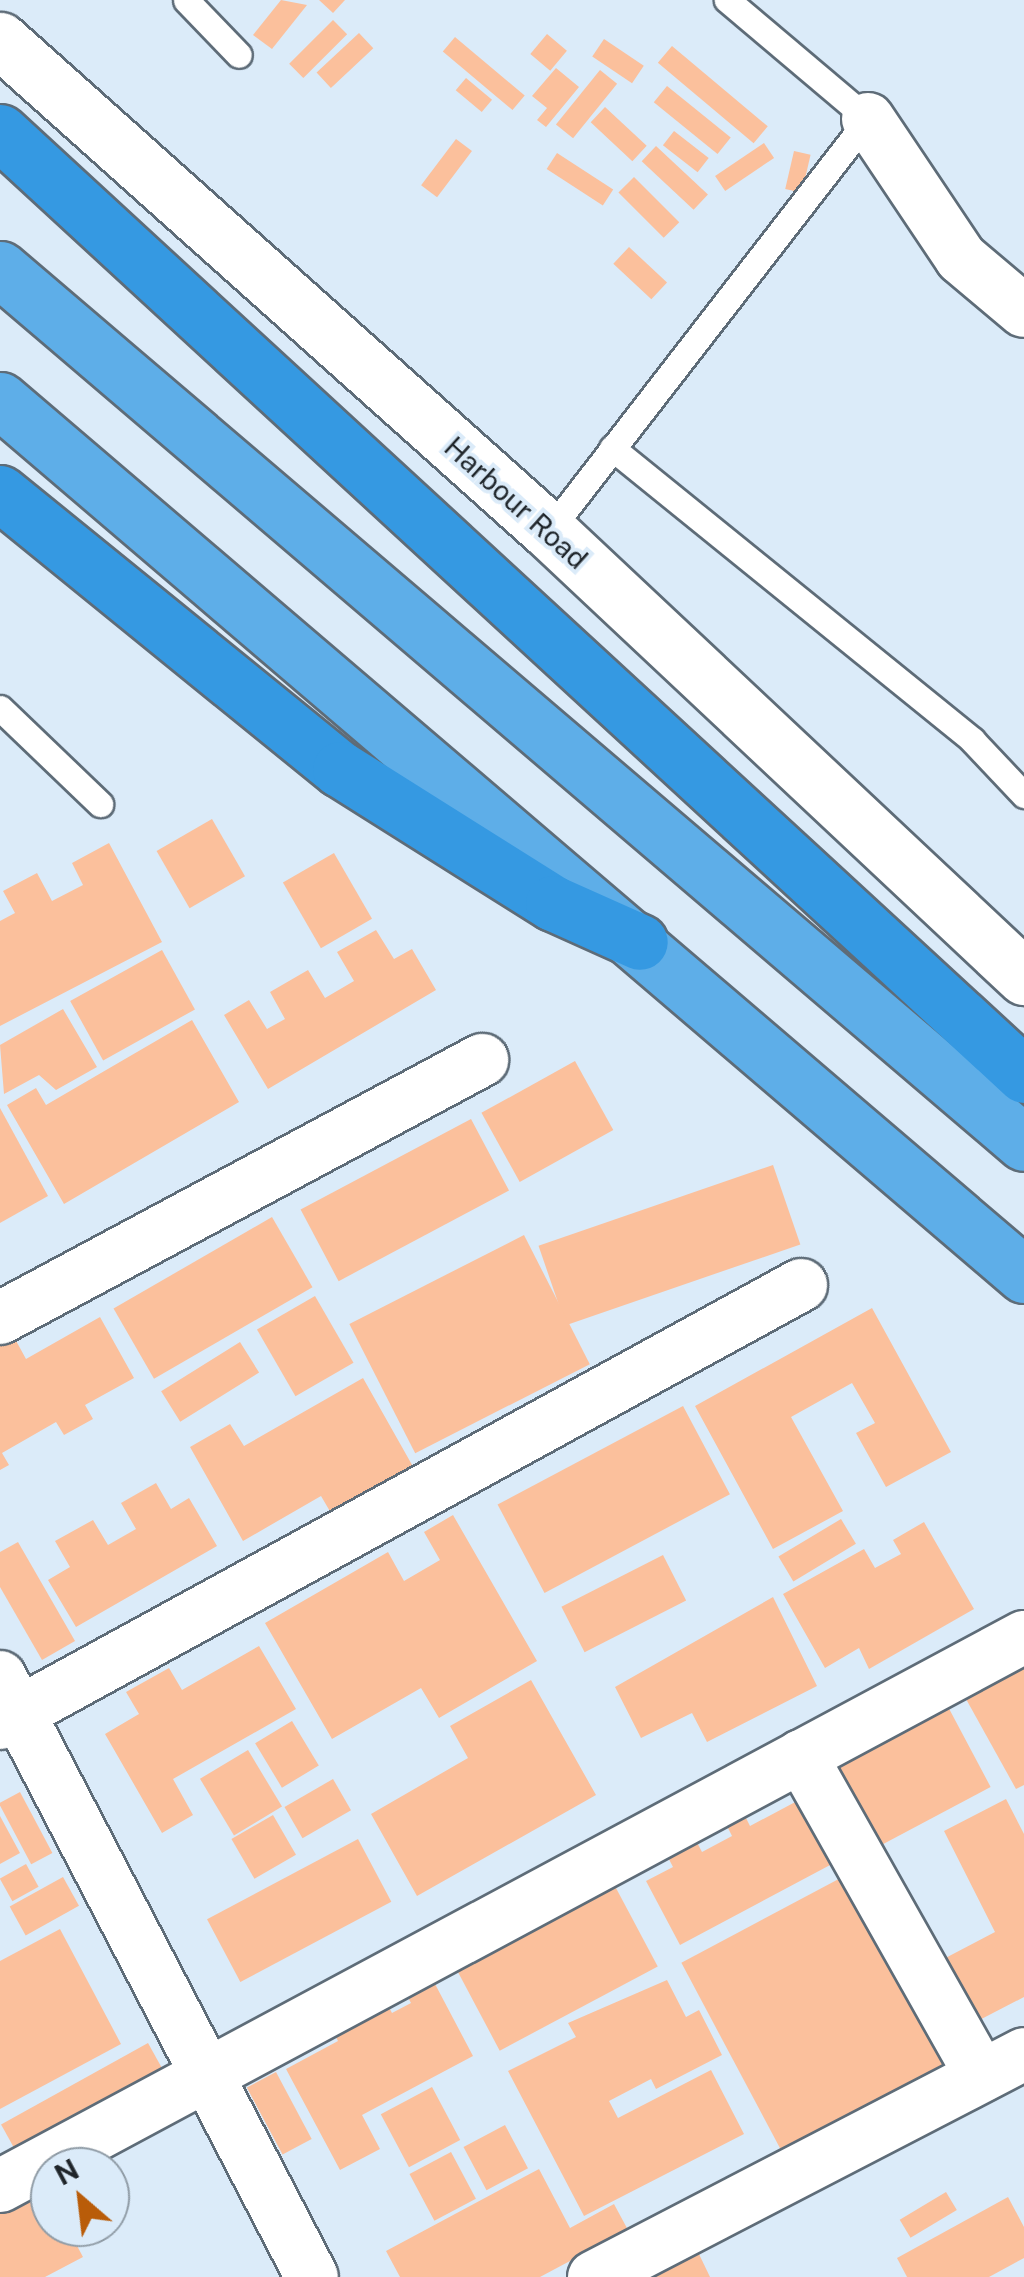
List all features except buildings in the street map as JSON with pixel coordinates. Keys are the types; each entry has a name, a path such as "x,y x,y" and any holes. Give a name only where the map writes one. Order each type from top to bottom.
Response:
{"highway":[{"path":"0,132 1024,1075"},
{"path":"0,269 1024,1142"},
{"path":"0,400 640,942 1024,1274"},
{"path":"0,494 340,770 536,894 640,942"}],"street":[{"name":"Harbour Road","path":"0,40 548,531 1024,977"},
{"path":"868,120 961,258 1024,311"},
{"path":"0,1318 482,1060"},
{"path":"312,2277 208,2074 6,1705 802,1285"},
{"path":"0,2186 1024,1637"},
{"path":"594,2277 1003,2065 801,1756"}],"lane":[{"path":"186,0 239,55"},
{"path":"548,531 868,120 727,0"},
{"path":"612,448 972,740 1024,796"},
{"path":"0,708 100,804"}]}
